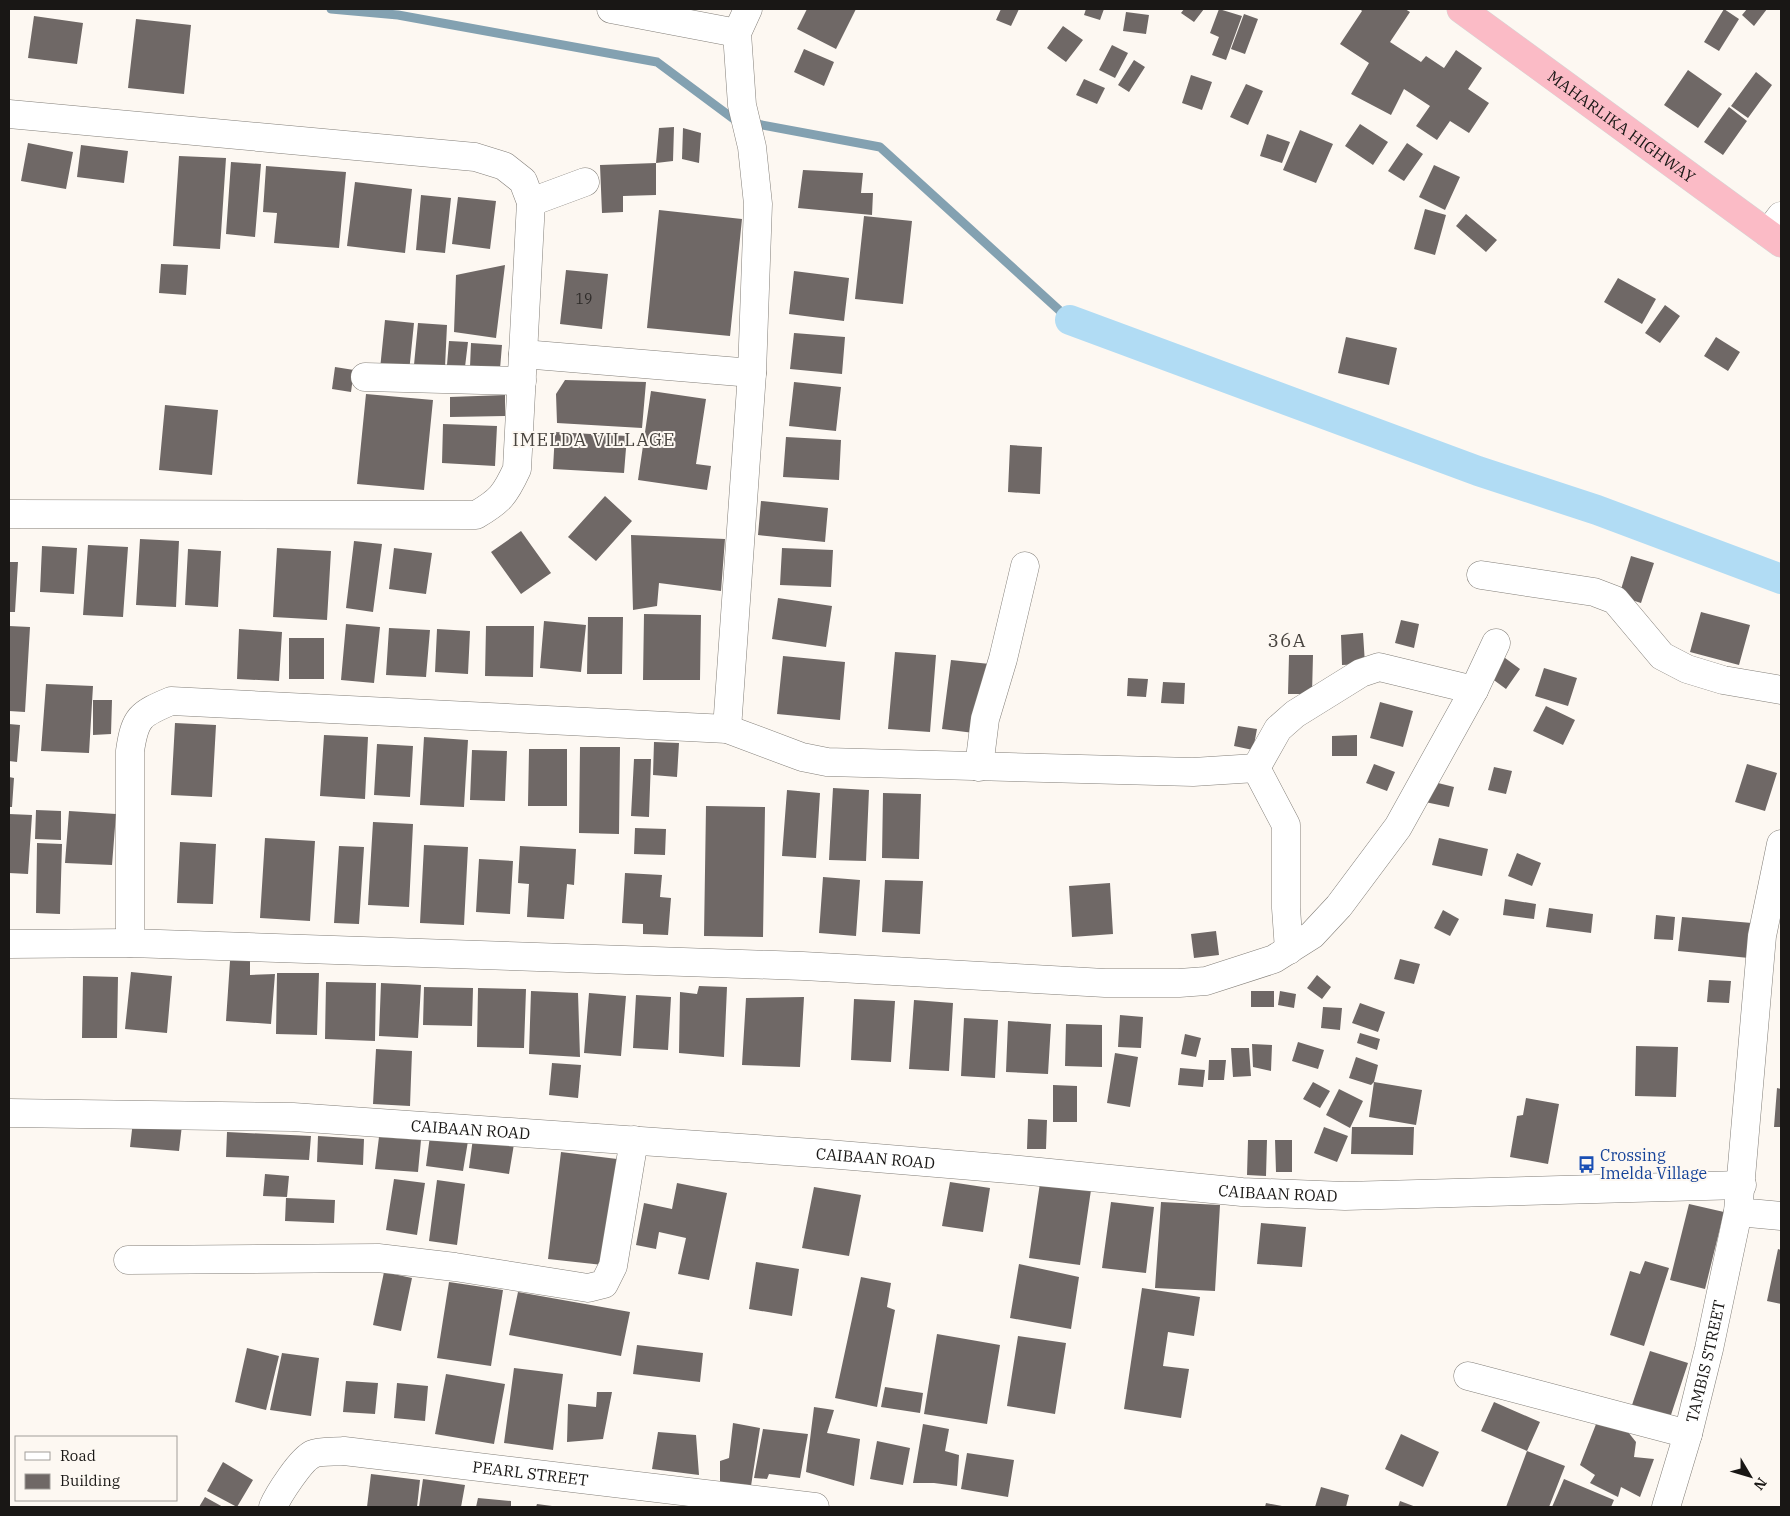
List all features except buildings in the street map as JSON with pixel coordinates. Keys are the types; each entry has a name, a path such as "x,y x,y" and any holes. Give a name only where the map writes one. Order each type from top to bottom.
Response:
{"highway":[{"name":"MAHARLIKA HIGHWAY","path":"1461,9 1777,231"}],"street":[{"path":"611,9 737,33"},
{"path":"727,729 752,373 758,204 752,147 742,105 737,33 748,9"},
{"path":"9,114 475,157 504,166 523,181 531,202 517,470 506,491 494,504 476,515 9,514"},
{"path":"531,202 585,182"},
{"path":"523,354 752,373"},
{"path":"365,377 522,381"},
{"path":"979,767 985,719 1025,566"},
{"path":"1481,575 1594,592 1615,600 1662,656 1686,669 1723,680 1781,690"},
{"path":"9,944 130,943 803,966 1123,983 1179,983 1206,980 1274,959 1312,935 1339,906 1398,827 1474,690 1496,643"},
{"path":"1256,768 1278,729 1295,714 1361,673 1379,667 1474,690"},
{"path":"130,943 130,751 133,728 147,711 172,701 727,729 802,757 827,762 1193,772 1256,768"},
{"path":"1256,768 1286,825 1286,908 1289,950"},
{"name":"TAMBIS STREET","path":"1666,1507 1688,1434 1709,1349 1738,1212 1742,1185 1762,936 1781,844"},
{"name":"CAIBAAN ROAD","path":"9,1113 293,1117 634,1140 1008,1169 1242,1192 1345,1196 1742,1185"},
{"path":"128,1260 378,1258 455,1267 588,1288 604,1284 613,1266 634,1140"},
{"path":"1738,1212 1781,1216"},
{"path":"1468,1376 1688,1434"},
{"name":"PEARL STREET","path":"273,1507 280,1492 312,1454 344,1451 772,1505 815,1507"}],"waterway":[{"path":"331,9 398,15 657,62 735,120 880,147 1070,320"},
{"path":"1070,320 1478,471 1597,510 1781,579"}],"place":[{"name":"Crossing Imelda Village","path":"1586,1164"}],"district":[{"name":"IMELDA VILLAGE","path":"594,439"},
{"name":"36A","path":"1287,640"}]}
